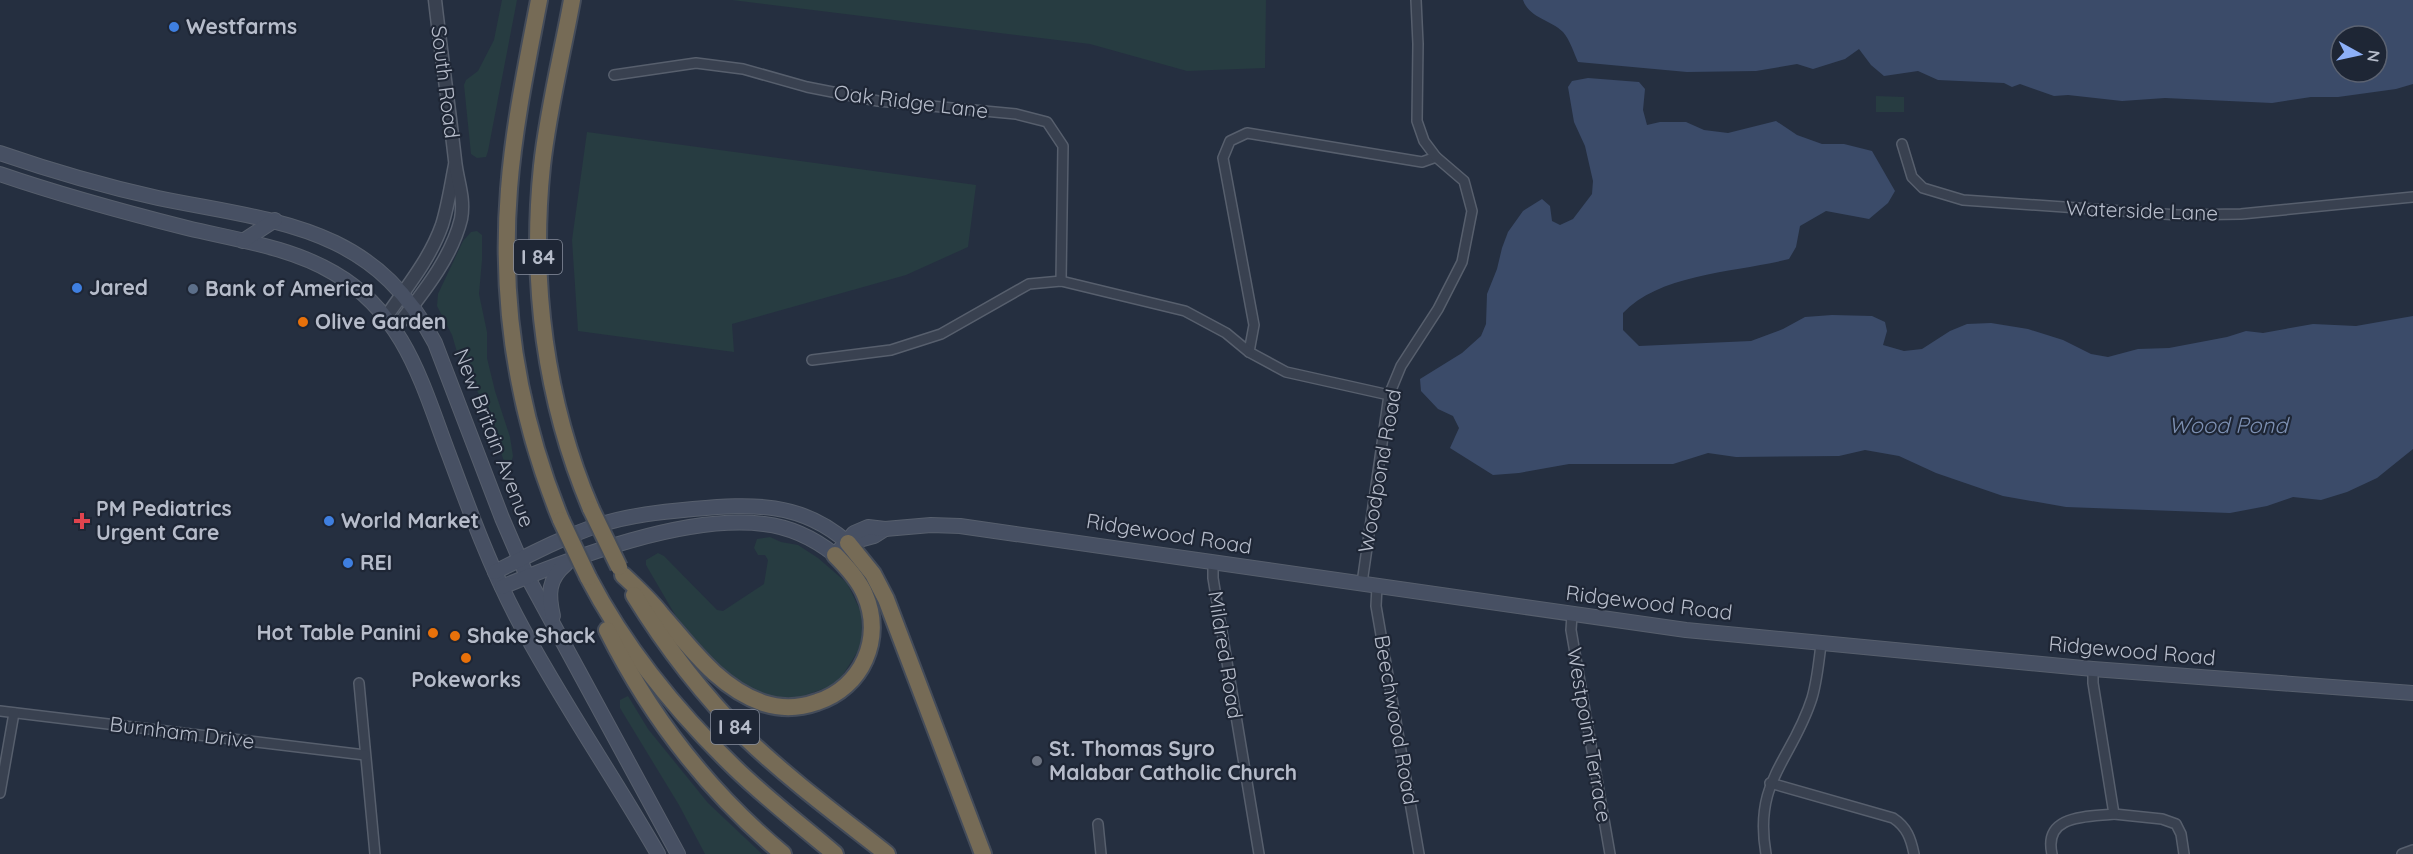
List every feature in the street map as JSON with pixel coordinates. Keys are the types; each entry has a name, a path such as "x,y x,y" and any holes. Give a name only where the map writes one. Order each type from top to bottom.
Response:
{"highway":[{"path":"526,68 526,26 529,0"},
{"name":"I 84","path":"539,0 514,137 506,254 514,352 522,397 540,461 561,520 591,583 638,657 707,740 764,794 835,854"},
{"name":"I 84","path":"572,0 544,153 539,203 538,267 543,329 551,383 571,458 591,509 621,571 677,659 722,713 784,771 887,854"},
{"path":"848,543 873,574 888,605 982,854"},
{"path":"621,571 655,606 700,659 731,687 768,704 796,707 824,700 845,688 860,669 870,648 872,620 866,597 853,574 835,555"},
{"path":"591,583 609,633 676,742 727,802 783,854"}],"main road":[{"name":"New Britain Avenue","path":"0,153 53,171 152,196 275,220 311,231 345,248 374,268 401,295 427,329 444,365 527,576 678,854"},
{"path":"47,189 53,171"},
{"path":"0,174 134,214 293,254 346,280 386,317 419,374 502,587 539,657 658,854"},
{"path":"243,241 275,220"},
{"path":"495,572 584,531 623,519 670,511 747,505 772,507 821,523 848,543"},
{"path":"502,587 575,558 665,533 742,522 789,530 820,544 835,555"},
{"name":"Ridgewood Road","path":"835,555 856,532 871,527 885,529 932,525 982,528 1676,629 2093,669 2413,693"},
{"path":"560,638 550,604 549,588 555,575 575,558"},
{"path":"635,815 648,854"}],"street":[{"name":"South Road","path":"395,329 440,267 460,220 462,192 455,164 435,0"},
{"name":"Woodpond Road","path":"1362,583 1389,395 1401,366 1438,309 1462,262 1472,211 1464,180 1436,157 1424,141 1417,121 1416,0"},
{"name":"Oak Ridge Lane","path":"614,75 696,63 743,69 807,87 878,101 1016,114 1047,122 1063,146 1061,281"},
{"path":"1249,351 1254,325 1223,158 1230,141 1247,133 1422,162 1436,157"},
{"name":"Waterside Lane","path":"1902,144 1912,177 1923,188 1963,201 2178,215 2241,214 2413,197"},
{"name":"South Road","path":"386,317 419,270 436,240 446,208 455,164"},
{"path":"812,360 891,350 941,334 1029,284 1061,281 1185,311 1226,333 1249,351 1286,372 1389,395"},
{"name":"Mildred Road","path":"1213,562 1214,590 1259,854"},
{"name":"Beechwood Road","path":"1377,585 1376,606 1419,854"},
{"name":"Westpoint Terrace","path":"1572,615 1571,630 1610,854"},
{"path":"1766,854 1762,823 1763,809 1770,783 1812,698 1821,644"},
{"path":"2093,669 2093,683 2114,814"},
{"path":"359,683 375,854"},
{"name":"Burnham Drive","path":"0,711 364,755"},
{"path":"0,793 14,713"},
{"path":"1770,783 1893,818 1905,828 1914,854"},
{"path":"2052,854 2050,848 2055,829 2061,822 2073,818 2114,814 2162,819 2176,824 2181,834 2184,854"},
{"path":"1098,824 1101,854"},
{"path":"2402,854 2413,850"}],"green space":[{"path":"502,0 517,0 488,151 486,157 477,158 471,154 464,85 466,80 478,71 494,40"},
{"path":"732,0 1266,0 1265,68 1187,71 1090,44"},
{"path":"1876,96 1904,97 1904,112 1876,112"},
{"path":"587,132 976,185 968,247 906,275 732,324 734,352 578,331 572,240"},
{"path":"477,231 482,235 479,294 487,332 487,358 510,437 513,456 511,463 505,464 485,406 457,352 452,335 437,306 438,294 463,241 471,232"},
{"path":"770,537 798,545 818,558 847,583 861,612 862,636 858,651 837,684 797,698 776,699 754,692 723,671 681,625 646,565 646,560 658,553 664,556 717,610 723,611 764,584 768,560 765,555 758,555 754,548 757,539"},
{"path":"628,696 648,729 708,803 762,854 705,854 679,805 620,708 620,700"}],"water":[{"path":"1523,0 2413,0 2413,84 2396,89 2338,97 2311,97 2272,103 2165,98 2122,101 2068,95 2054,96 2020,84 2012,87 2004,83 1938,80 1918,71 1884,76 1871,65 1859,49 1845,59 1813,69 1797,64 1756,71 1687,72 1578,62 1563,32 1530,11"},
{"name":"Wood Pond","path":"1588,78 1639,82 1645,89 1643,110 1647,125 1660,122 1686,122 1704,130 1728,133 1776,121 1797,135 1822,144 1844,144 1872,151 1895,191 1888,203 1869,219 1826,211 1800,226 1796,247 1789,259 1679,282 1639,300 1623,313 1623,330 1639,346 1751,341 1783,329 1805,317 1832,315 1872,316 1885,322 1887,331 1883,345 1904,351 1922,349 1950,331 1967,324 1991,323 2028,329 2063,340 2091,354 2108,357 2138,349 2169,348 2246,331 2263,333 2313,324 2356,326 2413,316 2413,449 2377,478 2347,492 2321,500 2293,497 2267,506 2230,513 2066,507 2003,496 1936,473 1899,456 1865,450 1839,456 1736,457 1708,453 1673,464 1569,464 1493,475 1450,448 1459,428 1453,416 1438,409 1421,391 1420,379 1462,353 1481,336 1486,324 1487,294 1502,248 1508,232 1523,211 1542,199 1550,206 1552,221 1560,225 1573,219 1592,194 1593,181 1585,146 1574,122 1568,87 1572,81"}],"place":[{"name":"Westfarms","path":"174,27"},
{"name":"Jared","path":"77,288"},
{"name":"Bank of America","path":"193,289"},
{"name":"Olive Garden","path":"303,322"},
{"name":"PM Pediatrics Urgent Care","path":"82,521"},
{"name":"World Market","path":"329,521"},
{"name":"REI","path":"348,563"},
{"name":"Hot Table Panini","path":"433,633"},
{"name":"Shake Shack","path":"455,636"},
{"name":"Pokeworks","path":"466,658"},
{"name":"St. Thomas Syro Malabar Catholic Church","path":"1037,761"}]}
